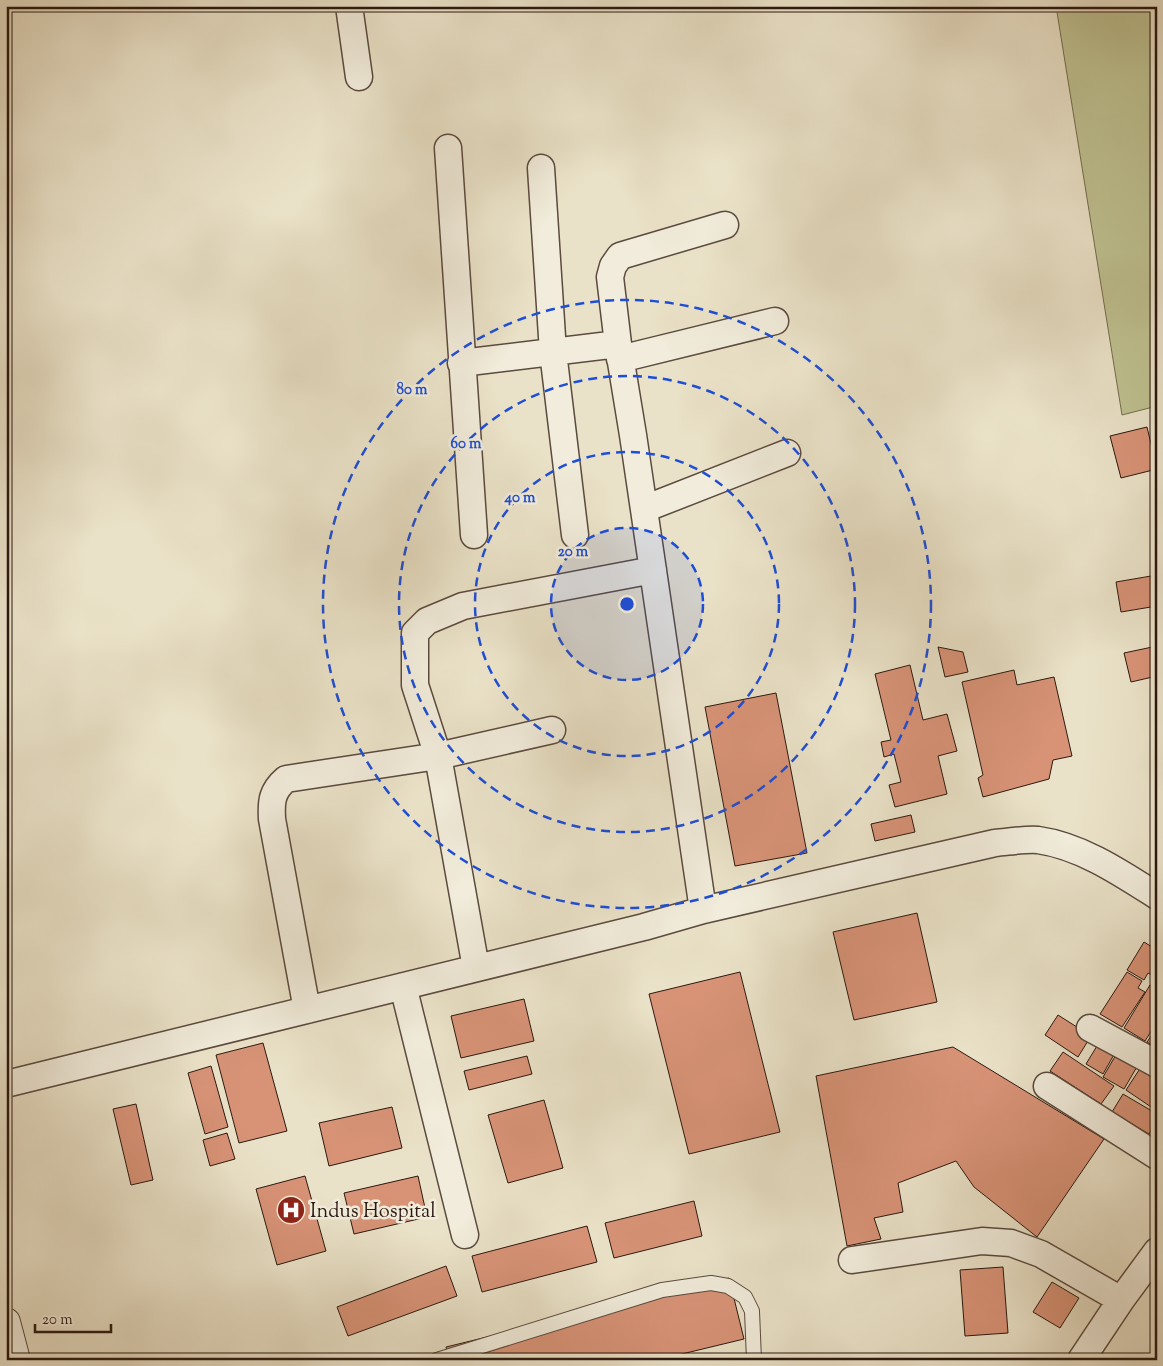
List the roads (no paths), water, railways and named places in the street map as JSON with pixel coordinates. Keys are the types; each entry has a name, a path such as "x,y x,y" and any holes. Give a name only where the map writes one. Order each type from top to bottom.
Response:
{"street":[{"path":"349,6 359,77"},
{"path":"448,148 474,535"},
{"path":"541,168 553,352 575,535"},
{"path":"703,910 619,351 610,277 612,266 620,256 725,225"},
{"path":"461,363 553,352 619,351 775,321"},
{"path":"644,509 787,453"},
{"path":"476,968 438,756 414,685 414,633 427,620 463,606 653,570"},
{"path":"307,1010 272,819 271,801 277,787 286,779 438,756 552,730"},
{"path":"6,1084 644,927 703,910 995,843 1036,840 1068,847 1117,870 1157,896"},
{"path":"403,986 465,1235"},
{"path":"1090,1028 1157,1064"},
{"path":"1047,1086 1157,1156"},
{"path":"852,1260 982,1241 1011,1243 1041,1254 1121,1300"},
{"path":"1081,1360 1121,1300 1157,1251"},
{"path":"6,1322 16,1360"}],"lane":[{"path":"437,1360 662,1290 711,1283 728,1286 745,1297 752,1311 754,1360"}],"place":[{"name":"Indus Hospital","path":"291,1210"}]}
